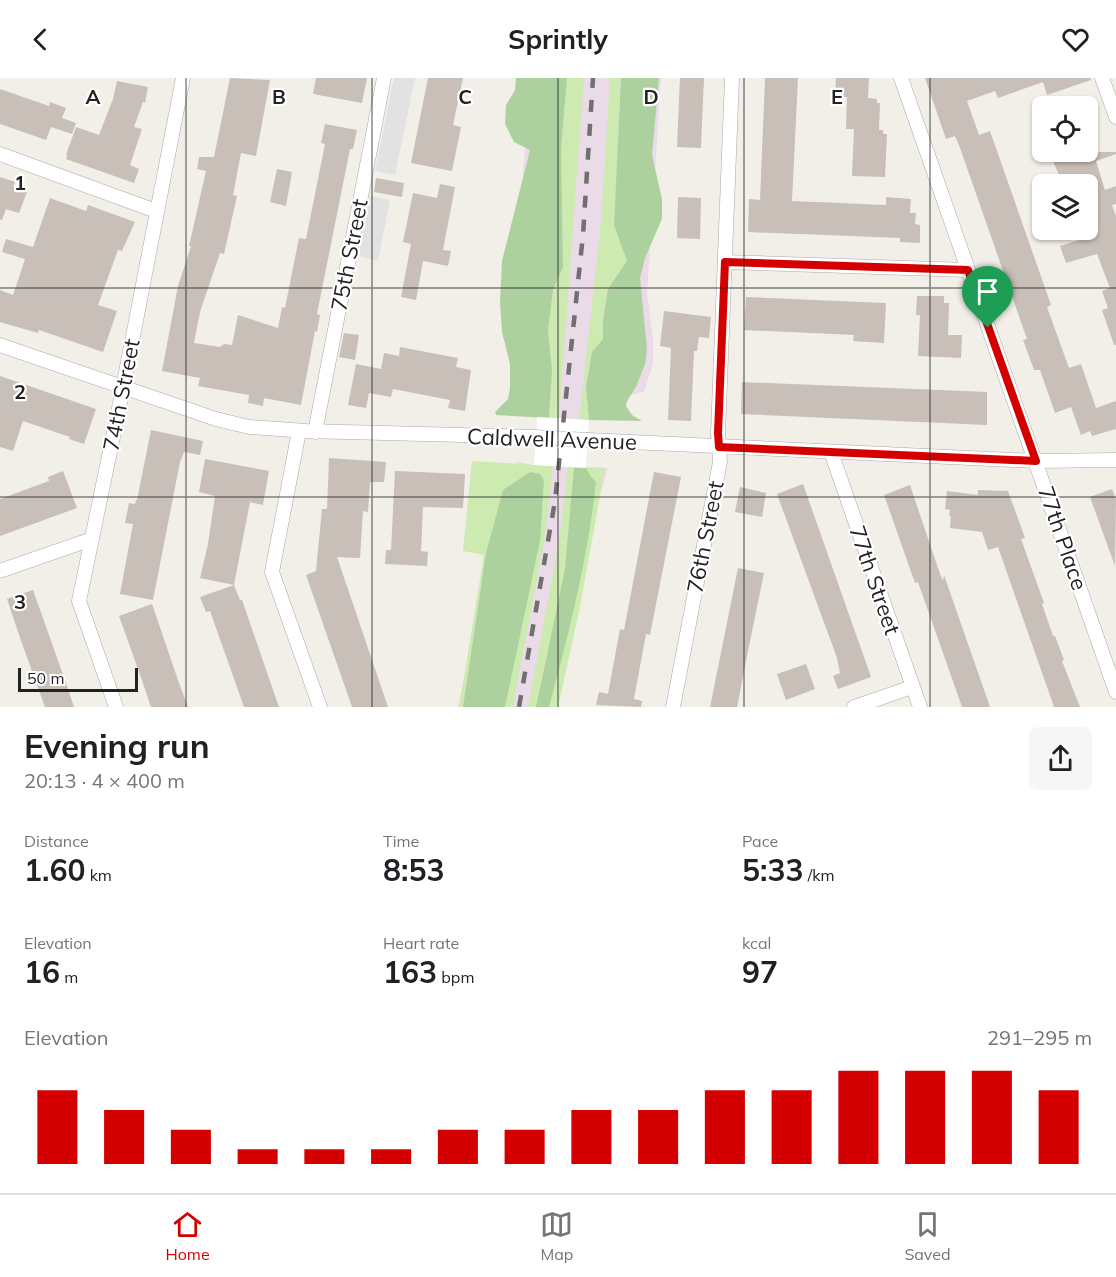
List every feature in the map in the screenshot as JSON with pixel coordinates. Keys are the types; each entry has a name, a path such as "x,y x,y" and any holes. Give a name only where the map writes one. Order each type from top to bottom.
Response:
{"street":[{"name":"74th Street","path":"116,707 79,601 183,78"},
{"name":"75th Street","path":"315,432 384,78"},
{"name":"76th Street","path":"673,707 720,462 718,433 732,78"},
{"name":"77th Place","path":"901,78 1116,692"},
{"path":"1102,78 1116,117"},
{"path":"0,154 156,211"},
{"path":"725,262 968,270"},
{"name":"Caldwell Avenue","path":"0,345 227,422 249,427 315,432 536,437 1036,461 1116,460"},
{"path":"299,431 272,572 320,707"},
{"name":"77th Street","path":"831,452 920,707"},
{"path":"0,571 92,539"},
{"path":"854,707 912,687"}],"shaded area":[{"path":"394,78 415,78 395,175 375,171"},
{"path":"519,78 661,78 647,294 653,338 653,364 644,392 623,396 589,420 586,467 608,468 588,536 558,707 458,707 498,519 517,462 534,465 537,418 518,237 530,84"},
{"path":"370,196 390,200 378,261 358,256"}],"green space":[{"path":"516,78 567,78 561,149 563,267 553,290 548,330 552,370 549,418 496,415 495,412 508,399 510,388 510,364 502,332 500,302 502,261 530,150 514,142 505,124 506,105 515,90"},
{"path":"567,78 584,78 559,418 549,418 552,370 548,330 553,290 563,267 561,149"},
{"path":"610,78 621,78 614,225 627,261 608,289 603,320 603,339 592,352 586,387 589,420 579,420 601,222"},
{"path":"621,78 659,78 652,155 662,199 662,219 645,258 640,278 647,350 645,364 626,406 632,415 642,421 589,420 586,387 592,352 603,339 603,320 608,289 627,261 614,225"},
{"path":"472,461 553,466 545,536 513,707 459,707 484,555 463,551"},
{"path":"568,467 605,468 580,607 558,707 528,707 560,535"},
{"path":"574,467 586,468 596,482 593,510 571,623 549,707 536,707 565,569"},
{"path":"530,472 540,474 544,481 540,541 505,707 463,707 486,553 503,490"}],"pier":[{"path":"537,417 589,420 586,468 534,465"}],"building":[{"path":"230,78 270,80 256,156 241,153 233,195 237,196 224,254 220,253 200,312 194,343 220,347 224,344 232,345 238,315 278,328 282,307 285,308 299,238 306,239 325,144 321,143 325,124 357,130 353,149 350,149 317,314 320,315 317,332 315,331 301,405 264,398 263,406 248,403 249,395 198,386 200,378 162,371 178,286 191,246 189,246 206,171 197,169 199,157 214,157"},
{"path":"316,78 367,78 362,103 313,94"},
{"path":"428,78 463,78 453,125 461,127 452,171 411,163"},
{"path":"680,78 704,78 701,148 677,147"},
{"path":"765,78 798,78 792,201 886,205 886,197 911,199 910,213 916,213 915,224 920,225 920,243 900,242 900,238 748,232 749,199 760,200"},
{"path":"836,78 869,78 868,98 877,99 877,103 880,103 879,130 887,134 885,177 852,176 854,129 846,129 847,97 835,97"},
{"path":"925,78 1090,78 1091,80 1047,95 1043,82 998,98 995,91 967,101 979,135 990,131 1051,305 1047,307 1069,368 1081,364 1096,408 1116,401 1116,429 1092,436 1090,431 1081,435 1071,407 1055,413 1040,370 1034,370 1023,340 1027,339 960,148 955,136 946,139"},
{"path":"117,81 148,87 145,103 143,102 134,127 142,129 130,165 139,169 134,183 66,159 76,127 99,135 113,99"},
{"path":"0,89 49,106 50,102 66,108 62,118 76,123 72,134 51,127 46,140 0,124"},
{"path":"1098,152 1116,152 1116,154 1098,160"},
{"path":"1053,162 1096,162 1105,190 1116,186 1116,204 1112,205 1116,216 1116,345 1114,345 1102,310 1108,308 1102,291 1110,288 1097,254 1066,263 1060,246 1080,240 1098,240 1098,174 1059,174"},
{"path":"277,169 292,172 286,206 270,202"},
{"path":"0,177 15,182 13,187 27,192 19,213 6,209 2,220 0,219"},
{"path":"376,178 404,183 402,197 374,192"},
{"path":"440,184 455,187 443,250 451,251 448,266 423,261 416,300 401,297 411,244 403,242 413,193 437,198"},
{"path":"678,197 701,198 700,239 677,238"},
{"path":"50,198 86,211 88,205 135,222 122,251 118,250 98,305 117,311 103,352 39,330 38,333 0,322 0,290 13,295 25,259 2,252 6,239 33,247"},
{"path":"917,296 944,296 944,303 949,303 948,335 962,335 961,358 918,356 920,315 916,315"},
{"path":"746,297 886,303 884,343 853,341 854,335 744,330"},
{"path":"664,311 711,317 709,338 699,337 697,351 694,351 691,421 668,420 671,348 660,346"},
{"path":"344,333 359,335 355,360 339,357"},
{"path":"400,347 458,358 456,367 471,370 465,411 448,408 450,400 393,389 391,397 369,393 366,408 348,405 356,364 381,369 384,353 399,356"},
{"path":"0,376 96,409 84,444 23,421 13,451 0,447"},
{"path":"742,382 987,392 987,425 741,414"},
{"path":"151,430 203,441 200,455 184,452 180,462 153,600 120,594 133,524 125,523 129,503 135,504 137,500"},
{"path":"329,458 386,462 384,482 370,482 368,512 363,511 360,558 337,557 388,707 352,707 306,575 316,571 322,509 327,509"},
{"path":"205,459 269,471 263,505 250,502 234,585 200,578 215,496 199,492"},
{"path":"63,471 77,508 0,536 0,499 49,481 48,477"},
{"path":"395,471 465,474 463,508 423,507 421,551 428,552 427,566 385,564 386,550 391,550"},
{"path":"654,472 681,477 650,635 646,634 634,699 642,701 641,707 596,705 599,692 608,694 620,629 624,630"},
{"path":"803,484 871,677 838,689 833,676 840,673 837,658 777,494"},
{"path":"910,485 940,574 943,581 944,575 990,707 962,707 918,582 915,583 884,495"},
{"path":"740,487 766,493 762,517 735,512"},
{"path":"1112,489 1116,499 1115,566 1090,497"},
{"path":"978,490 1008,491 1025,538 1021,539 1044,603 1042,604 1080,707 1054,707 998,547 988,550 982,532 950,528 950,510 945,509 947,491 978,495"},
{"path":"738,568 764,573 737,707 710,707"},
{"path":"234,585 242,600 279,707 244,707 210,611 206,612 200,597"},
{"path":"33,590 74,707 45,707 20,638 7,599"},
{"path":"152,604 188,707 151,707 119,616"},
{"path":"806,664 815,689 786,700 777,674"}],"railway":[{"path":"519,707 555,501 583,235 593,78"}],"route":[{"path":"725,262 968,270 988,328 1036,461 719,447 725,262"}]}
